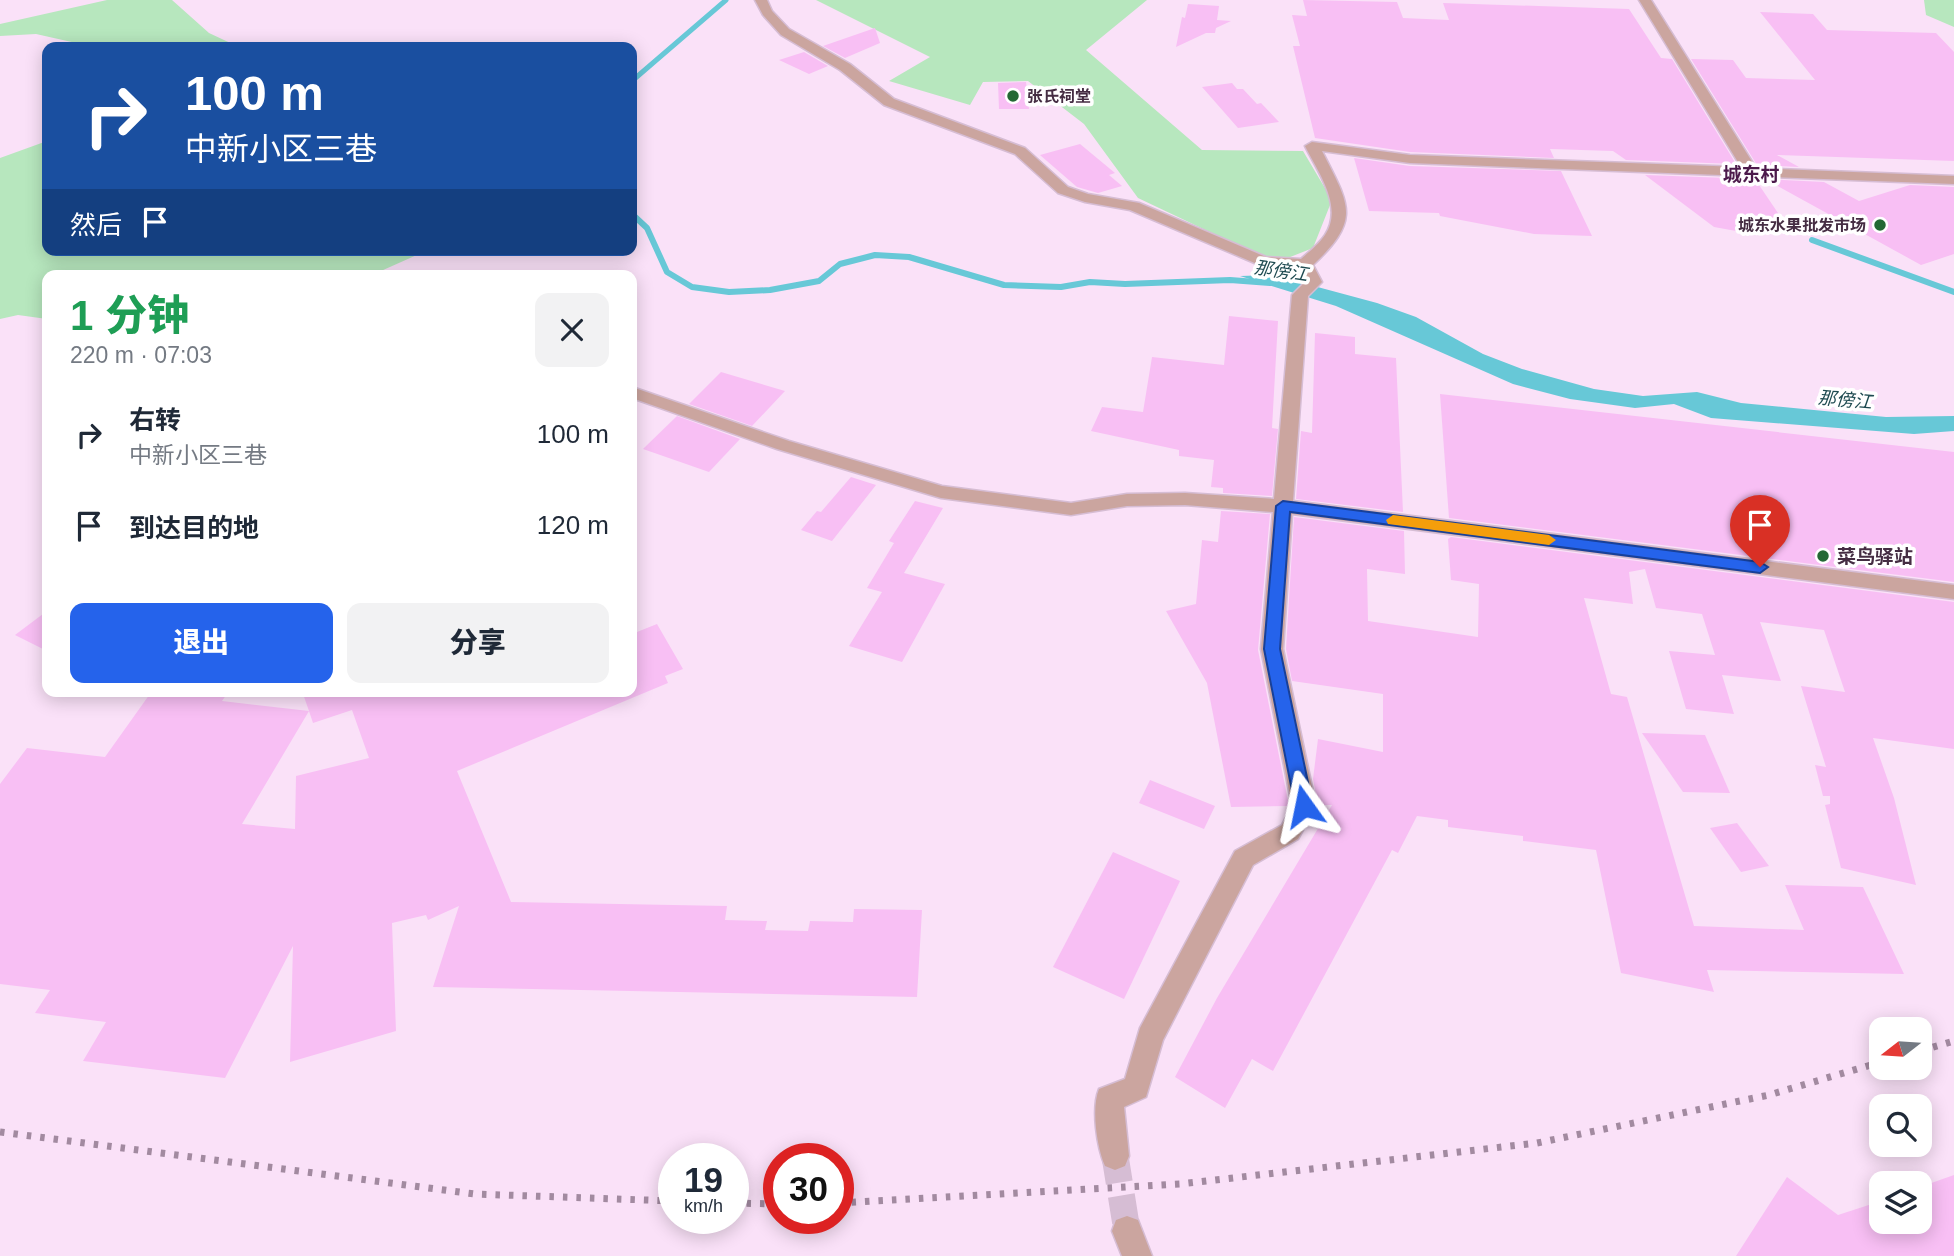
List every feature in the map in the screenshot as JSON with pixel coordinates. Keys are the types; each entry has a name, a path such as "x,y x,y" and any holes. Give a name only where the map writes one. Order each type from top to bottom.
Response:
{"street":[{"path":"761,0 766,12 785,32 845,67 889,102 1020,151 1063,190 1085,198 1134,206 1263,261 1306,264"},
{"path":"1645,0 1751,172"},
{"path":"1115,1156 1109,1099 1136,1088 1150,1037 1244,858 1290,832 1304,806 1272,649 1283,506 1307,289 1306,264 1334,235 1339,220 1340,205 1312,146 1410,159 1954,180"},
{"path":"637,394 783,445 941,492 1031,506 1071,509 1127,500 1185,499 1283,506 1954,592"}],"green space":[{"path":"107,0 172,0 209,33 228,42 72,42 36,34 0,36 0,24"},
{"path":"816,0 1147,0 1086,50 1202,150 1303,151 1332,200 1313,248 1275,263 1138,198 1084,124 1028,81 983,82 970,105 889,81 930,57"},
{"path":"1924,0 1954,0 1954,27 1926,15"},
{"path":"42,143 42,256 415,256 383,270 42,270 42,318 18,315 0,319 0,158"}],"water":[{"path":"1273,275 1377,303 1416,317 1483,354 1522,369 1594,389 1643,396 1697,392 1741,403 1886,417 1954,416 1954,431 1914,434 1711,418 1674,404 1635,408 1570,399 1513,384 1336,306 1240,276"}],"building":[{"path":"1303,0 1397,2 1403,18 1449,20 1443,3 1629,9 1661,58 1672,59 1736,164 1626,160 1613,151 1550,149 1554,158 1410,152 1315,138 1293,46 1300,46 1292,15 1307,16"},
{"path":"1188,4 1219,6 1217,20 1231,21 1216,28 1215,33 1206,33 1176,47 1182,17 1185,18"},
{"path":"1760,12 1813,14 1827,30 1936,33 1954,52 1954,161 1777,155 1799,167 1757,165 1691,59 1733,60 1746,78 1815,80"},
{"path":"875,28 880,43 845,58 823,46"},
{"path":"804,52 828,66 809,74 779,60"},
{"name":"张氏祠堂","path":"1026,82 1029,109 999,109 998,83"},
{"path":"1232,83 1237,89 1243,89 1257,104 1261,103 1279,122 1238,128 1202,87"},
{"path":"1080,144 1115,173 1109,175 1122,186 1098,193 1077,187 1040,155"},
{"path":"1354,158 1410,166 1561,171 1592,236 1534,234 1440,216 1439,213 1369,211"},
{"path":"1645,175 1755,179 1788,228 1747,233 1714,227"},
{"name":"城东水果批发市场","path":"1765,179 1824,182 1859,201 1910,185 1954,187 1954,254 1921,265"},
{"path":"1229,316 1278,321 1272,428 1278,429 1272,496 1223,493 1223,488 1211,487 1214,460 1179,456 1179,450 1091,431 1102,407 1143,412 1152,357 1224,365"},
{"path":"1315,333 1355,337 1355,354 1396,358 1403,512 1296,499 1301,431 1312,433"},
{"path":"721,372 785,391 752,426 689,404"},
{"path":"1440,394 1954,452 1954,582 1449,518"},
{"path":"677,416 740,439 709,472 643,449"},
{"path":"851,477 876,485 832,541 801,530 817,511 821,512"},
{"path":"915,501 943,508 904,573 945,584 902,662 849,646 882,592 867,588 894,543 889,541"},
{"path":"1221,511 1270,514 1258,650 1289,806 1231,807 1207,683 1166,611 1196,604 1202,540 1218,542"},
{"path":"1294,517 1404,531 1405,574 1367,569 1368,621 1478,637 1479,584 1451,580 1448,539 1451,537 1954,602 1954,749 1873,738 1894,798 1916,885 1841,868 1825,805 1830,804 1830,796 1823,796 1815,765 1826,767 1801,686 1845,692 1824,630 1760,622 1781,681 1722,675 1734,714 1686,709 1669,651 1715,655 1702,614 1656,608 1645,569 1629,572 1633,604 1584,598 1611,694 1627,697 1694,926 1804,930 1785,885 1863,887 1904,974 1707,970 1714,992 1621,973 1596,850 1523,841 1523,836 1448,827 1448,820 1417,816 1398,853 1392,850 1273,1071 1252,1059 1225,1108 1175,1077 1217,998 1332,805 1318,805 1313,779 1318,739 1383,752 1383,694 1292,681 1286,649"},
{"path":"42,615 42,648 15,635"},
{"path":"657,624 683,669 665,676 668,683 637,696 637,632"},
{"path":"148,697 225,697 222,701 309,711 304,697 634,697 457,771 511,902 727,906 725,920 767,921 765,930 808,931 810,921 853,922 854,909 922,910 917,997 433,987 459,906 428,920 426,915 392,923 396,1031 290,1062 293,946 225,1078 83,1061 106,1022 35,1013 50,990 0,984 0,784 27,748 105,757","holes":["352,710 369,758 296,776 295,829 242,824 309,711 313,723"]},
{"path":"1642,733 1705,735 1730,793 1683,792"},
{"path":"1150,780 1215,806 1204,829 1139,803"},
{"path":"1737,823 1769,866 1741,872 1710,828"},
{"path":"1113,852 1180,881 1124,999 1053,967"},
{"path":"1954,1175 1954,1256 1736,1256 1787,1177 1838,1215 1869,1205 1869,1234 1932,1234 1932,1183"}],"waterway":[{"name":"那傍江","path":"637,77 726,0"},
{"name":"那傍江","path":"637,219 647,228 667,272 692,287 729,292 770,290 819,281 840,264 875,255 909,257 1004,285 1061,287 1090,282 1125,284 1230,280 1270,283"},
{"path":"1812,240 1954,292"}],"tunnel":[{"path":"1115,1156 1127,1231"}],"railway":[{"path":"1932,1047 1954,1041"},
{"path":"854,1202 1180,1184 1537,1143 1769,1095 1869,1066"},
{"path":"0,1132 475,1194 658,1200"},
{"path":"749,1203 763,1204"}],"slow traffic":[{"path":"1393,520 1549,540"}],"place":[{"name":"张氏祠堂","path":"1013,96"},
{"name":"城东水果批发市场","path":"1880,225"},
{"name":"菜鸟驿站","path":"1823,556"}],"district":[{"name":"城东村","path":"1751,174"}],"route":[{"path":"1304,806 1272,649 1283,506 1760,567"}]}
